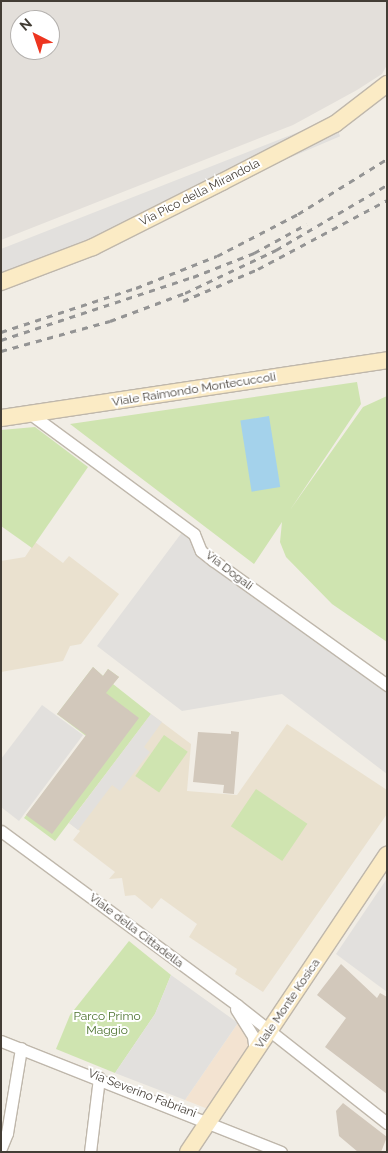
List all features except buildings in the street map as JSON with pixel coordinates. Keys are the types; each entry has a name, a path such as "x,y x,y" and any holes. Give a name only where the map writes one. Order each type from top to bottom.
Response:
{"street":[{"name":"Via Pico della Mirandola","path":"1,282 93,247 222,182 335,124 387,84"},
{"name":"Viale Raimondo Montecuccoli","path":"1,418 32,415 387,360"},
{"name":"Via Dogali","path":"32,415 194,534 201,550 214,561 387,686"},
{"name":"Viale della Cittadella","path":"1,830 229,1000 387,1124"},
{"name":"Viale Monte Kosica","path":"188,1152 387,855"},
{"path":"229,1000 249,1029 255,1052"},
{"name":"Via Severino Fabriani","path":"1,1041 209,1120 216,1127 281,1152"},
{"path":"1,1148 7,1133 20,1048"},
{"path":"90,1152 99,1078"}],"shaded area":[{"path":"1,1 387,1 387,65 382,74 293,125 1,240"},
{"path":"337,129 340,136 253,173 250,166"},
{"path":"301,131 304,137 90,243 1,278 1,249"},
{"path":"183,531 387,678 387,774 282,694 182,711 97,646"},
{"path":"35,542 63,563 69,556 119,594 81,644 70,646 63,661 1,672 1,561 25,557"},
{"path":"42,705 83,735 19,821 1,807 1,759"},
{"path":"151,714 191,744 187,791 237,795 287,724 387,790 387,814 263,992 235,974 237,969 189,937 197,924 161,898 152,909 135,895 125,896 122,878 109,879 115,872 73,840 80,831 69,823"},
{"path":"151,714 162,722 144,747 150,752 120,791 112,785 78,830 69,823"},
{"path":"387,881 387,992 336,954"},
{"path":"171,975 238,1023 185,1100 115,1073 155,1014"},
{"path":"238,1023 251,1045 208,1109 185,1100"}],"green space":[{"path":"357,382 361,404 290,510 363,407 387,396 387,642 332,604 286,557 280,542 282,522 254,564 70,424"},
{"path":"35,427 88,467 32,548 1,526 1,430"},
{"path":"93,667 103,676 108,669 119,677 113,684 151,714 55,841 24,818 86,736 57,714"},
{"path":"164,735 188,752 159,793 135,776"},
{"path":"256,789 307,824 282,861 231,826"},
{"name":"Parco Primo Maggio","path":"129,941 171,975 155,1014 115,1073 56,1049 70,1015"}],"water":[{"path":"269,416 280,487 252,492 240,421"}],"railway":[{"path":"1,332 136,288 217,256 298,214 387,159"},
{"path":"1,351 110,321 185,293 276,250 387,185"},
{"path":"183,301 258,269 387,200"},
{"path":"1,340 193,277 254,253 307,224"}]}
